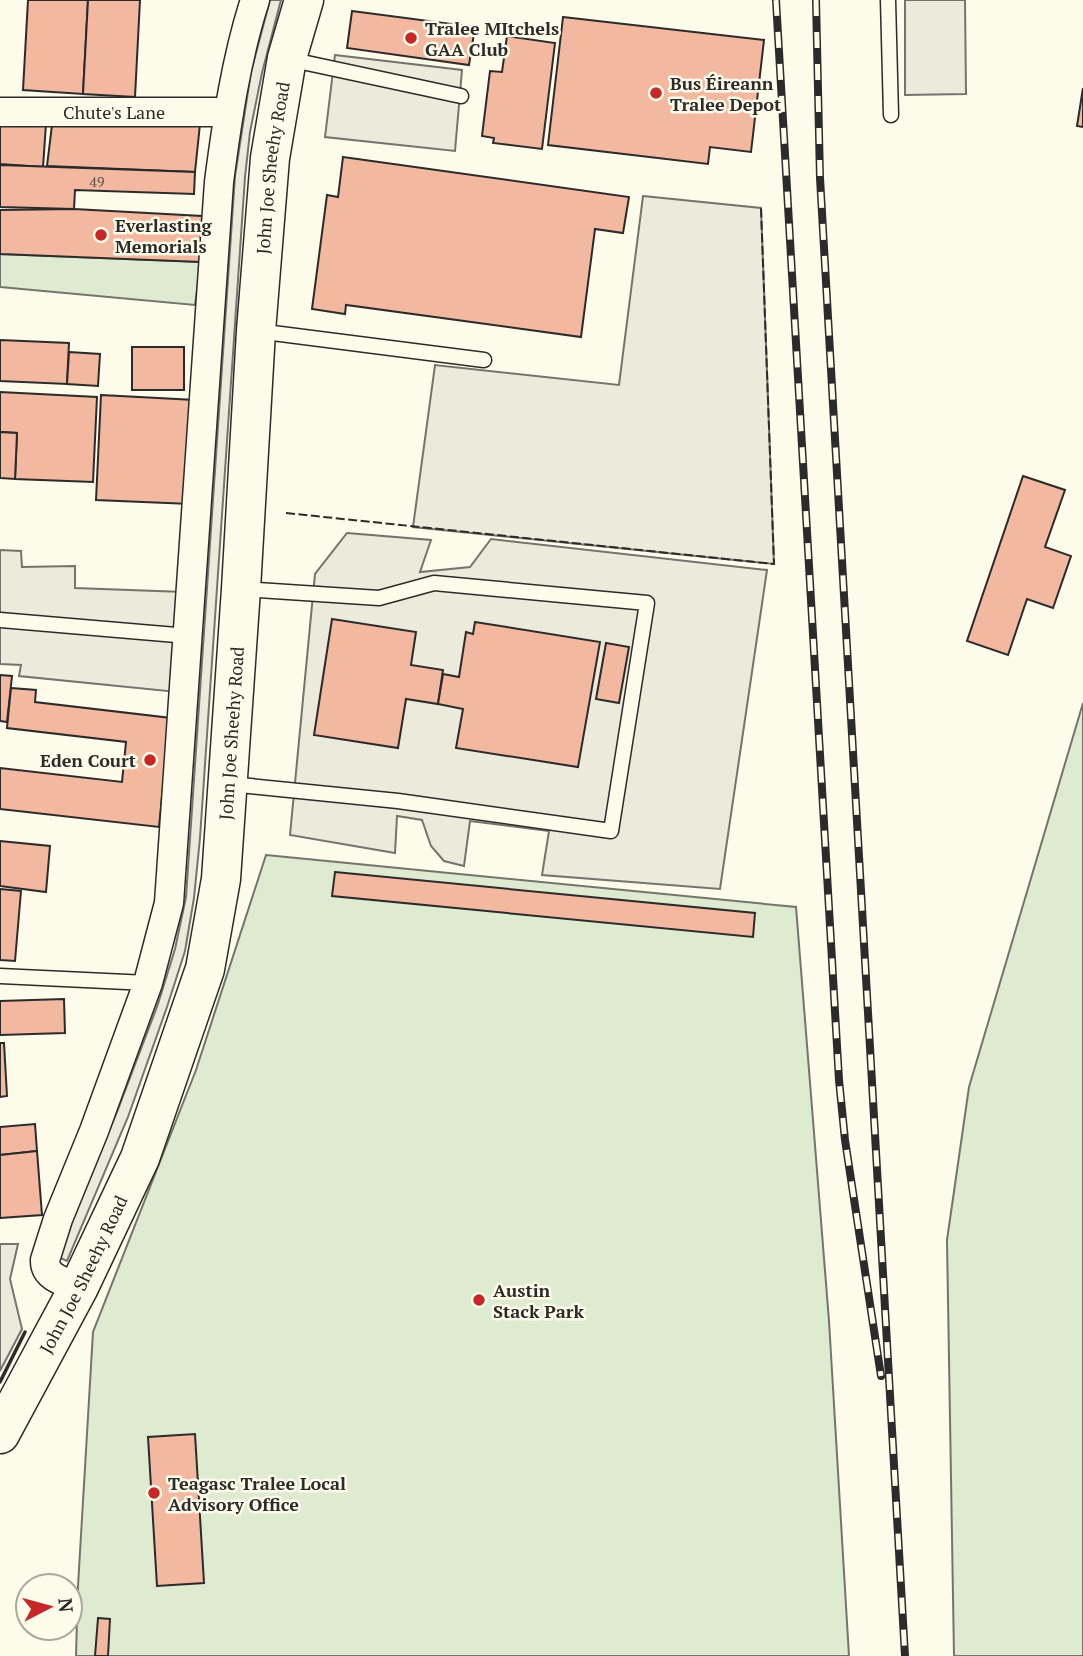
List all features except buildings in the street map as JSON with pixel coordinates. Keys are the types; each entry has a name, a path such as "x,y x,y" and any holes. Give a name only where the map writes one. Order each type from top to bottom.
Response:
{"main road":[{"name":"John Joe Sheehy Road","path":"1,1428 79,1287 140,1158 205,969 221,879 256,331 270,158 287,58 304,0"}],"street":[{"path":"79,1287 48,1272 45,1259 148,983 169,903 219,182 229,112 245,29 254,0"},
{"name":"Chute's Lane","path":"0,112 229,112"}],"lane":[{"path":"888,0 891,115"},
{"path":"287,58 461,96"},
{"path":"256,331 484,360"},
{"path":"227,783 398,801 611,831 647,603 434,583 379,598 241,589"},
{"path":"0,620 188,636"},
{"path":"0,976 148,983"}],"green space":[{"path":"0,254 201,262 195,305 0,287"},
{"path":"1083,703 1083,1656 954,1656 947,1240 969,1087"},
{"name":"Austin Stack Park","path":"266,855 796,907 829,1321 849,1656 76,1656 76,1642 84,1642 84,1572 79,1572 93,1332 196,1070"}],"shaded area":[{"path":"270,0 281,0 250,132 245,177 194,898 185,951 167,1007 128,1117 67,1261 56,1256 117,1112 158,1004 175,949 186,897 235,176 251,72"},
{"path":"905,0 965,0 966,94 905,95"},
{"path":"335,55 462,70 455,151 325,137"},
{"path":"643,196 761,208 774,564 413,527 435,365 619,385"},
{"path":"347,533 431,540 420,572 470,567 491,539 767,570 720,889 542,875 549,831 470,821 464,866 444,861 431,846 422,820 397,816 395,853 290,835 315,574"},
{"path":"0,550 21,551 22,567 75,566 75,588 184,592 177,692 19,676 21,665 0,664"},
{"path":"0,1244 18,1244 10,1279 22,1329 0,1371"}],"railway":[{"path":"776,0 839,1080 845,1140 881,1376"},
{"path":"816,0 820,178 905,1656"}],"fence":[{"path":"286,513 774,564 761,208"}],"wall":[{"path":"0,1382 25,1332"}],"place":[{"name":"Tralee MItchels GAA Club","path":"411,38"},
{"name":"Bus Éireann Tralee Depot","path":"656,93"},
{"name":"Everlasting Memorials","path":"101,235"},
{"name":"Eden Court","path":"150,760"},
{"name":"Austin Stack Park","path":"479,1300"},
{"name":"Teagasc Tralee Local Advisory Office","path":"154,1493"}]}
